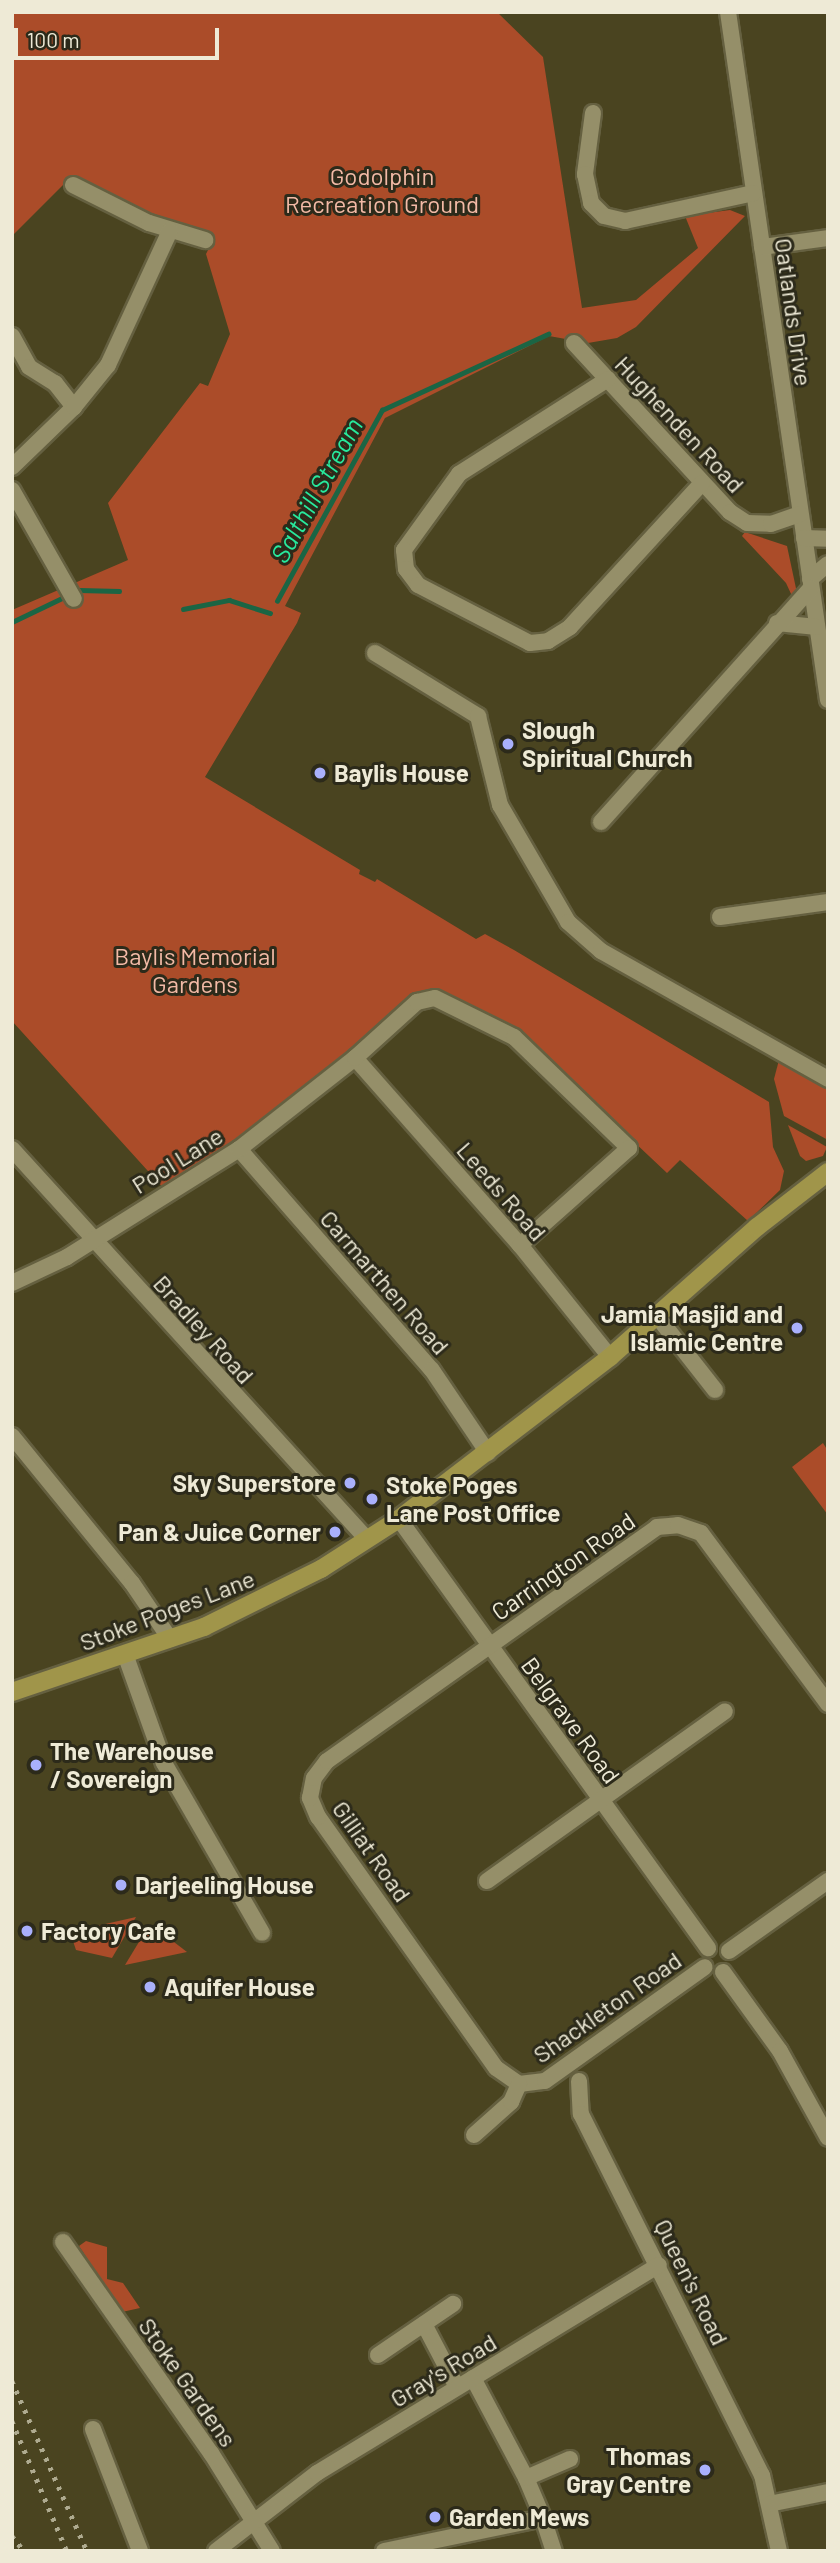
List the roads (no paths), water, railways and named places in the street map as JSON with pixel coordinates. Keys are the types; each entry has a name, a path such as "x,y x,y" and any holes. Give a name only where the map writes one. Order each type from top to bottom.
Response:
{"street":[{"name":"Oatlands Drive","path":"728,12 828,700"},
{"path":"593,113 585,174 591,202 604,216 625,221 754,193"},
{"path":"73,185 97,201 170,231 205,240"},
{"path":"12,467 74,407 117,348 170,231"},
{"path":"762,247 828,238"},
{"path":"12,336 29,367 55,383 74,407"},
{"name":"Hughenden Road","path":"574,344 730,512 747,523 771,524 800,514"},
{"path":"608,379 459,474 404,550 405,569 418,585 530,643 548,641 569,627 702,483"},
{"path":"12,490 74,599"},
{"path":"804,538 828,539"},
{"path":"601,822 828,564"},
{"path":"778,623 817,627"},
{"path":"375,653 478,716 500,805 568,922 601,951 828,1079"},
{"path":"720,917 828,902"},
{"name":"Pool Lane","path":"12,1283 93,1241 239,1149 355,1058 417,1002 436,998 514,1037 623,1138 629,1148 624,1156 520,1245"},
{"name":"Leeds Road","path":"355,1058 520,1245 610,1357"},
{"name":"Bradley Road","path":"12,1149 365,1537"},
{"name":"Carmarthen Road","path":"239,1149 432,1370 488,1453"},
{"name":"Stoke Poges Lane","path":"12,1692 170,1639 247,1608 321,1569 365,1537 399,1519 488,1453 610,1357 757,1227 828,1172"},
{"path":"657,1316 715,1390"},
{"path":"12,1436 132,1583 170,1639"},
{"name":"Belgrave Road","path":"399,1519 708,1948"},
{"name":"Carrington Road","path":"489,1645 657,1527 678,1525 701,1533 828,1704"},
{"name":"Gilliat Road","path":"489,1645 327,1761 314,1778 310,1798 318,1817 496,2068 519,2084"},
{"path":"125,1654 164,1763 193,1820 262,1933"},
{"path":"487,1881 724,1711"},
{"path":"729,1951 828,1881"},
{"path":"716,1944 729,1951 732,1960 723,1972 711,1973 705,1967 703,1955 708,1948 716,1944"},
{"name":"Shackleton Road","path":"474,2136 511,2102 519,2084 545,2081 561,2071 705,1967"},
{"path":"723,1972 780,2050 828,2138"},
{"name":"Queen's Road","path":"579,2081 581,2114 762,2475 779,2551"},
{"name":"Stoke Gardens","path":"63,2242 254,2520 272,2551"},
{"name":"Gray's Road","path":"216,2551 317,2473 659,2265"},
{"path":"378,2355 453,2304"},
{"path":"424,2324 457,2387"},
{"path":"473,2378 526,2478 554,2551"},
{"path":"93,2429 140,2551"},
{"path":"526,2478 570,2459"},
{"path":"768,2504 828,2492"},
{"path":"384,2551 543,2518"}],"waterway":[{"name":"Salthill Stream","path":"277,601 382,410 548,334"},
{"name":"Salthill Stream","path":"79,590 119,591"},
{"name":"Salthill Stream","path":"12,622 62,598"},
{"name":"Salthill Stream","path":"183,609 229,600 270,613"}],"railway":[{"path":"12,2381 87,2551"},
{"path":"12,2421 67,2551"},
{"path":"12,2536 24,2551"}],"place":[{"name":"Slough Spiritual Church","path":"508,744"},
{"name":"Baylis House","path":"320,773"},
{"name":"Jamia Masjid and Islamic Centre","path":"797,1328"},
{"name":"Sky Superstore","path":"350,1483"},
{"name":"Stoke Poges Lane Post Office","path":"372,1499"},
{"name":"Pan & Juice Corner","path":"335,1532"},
{"name":"The Warehouse / Sovereign","path":"36,1765"},
{"name":"Darjeeling House","path":"121,1885"},
{"name":"Factory Cafe","path":"27,1931"},
{"name":"Aquifer House","path":"150,1987"},
{"name":"Thomas Gray Centre","path":"705,2470"},
{"name":"Garden Mews","path":"435,2517"}],"park label":[{"name":"Godolphin Recreation Ground","path":"382,190"},
{"name":"Baylis Memorial Gardens","path":"195,970"}]}
